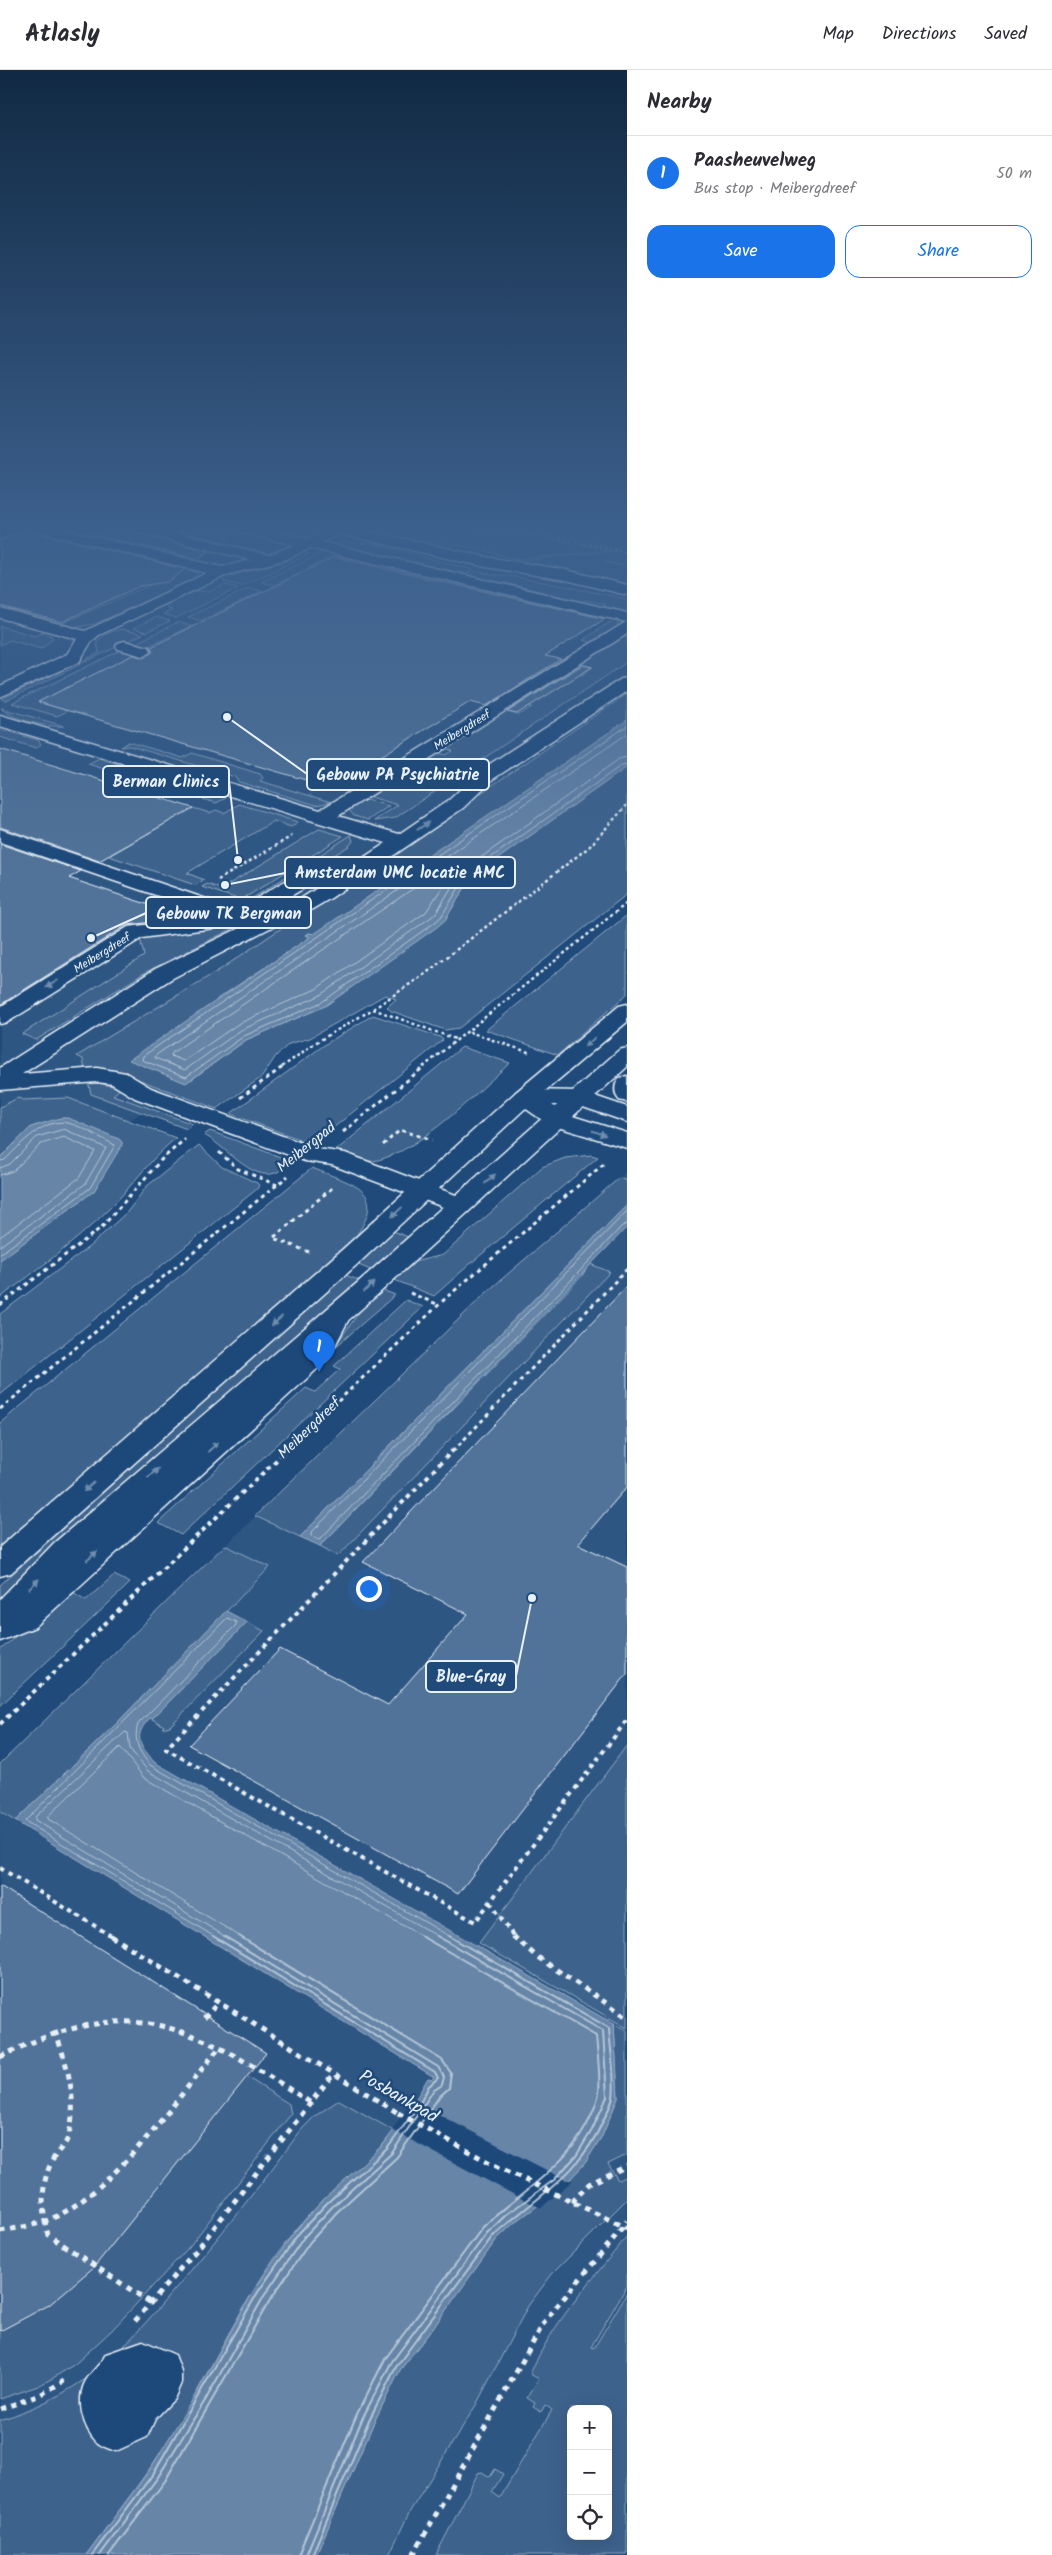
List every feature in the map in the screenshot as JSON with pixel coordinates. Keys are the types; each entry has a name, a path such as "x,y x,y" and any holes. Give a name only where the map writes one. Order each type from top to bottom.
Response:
{"street":[{"path":"0,692 73,658 78,653 81,643"},
{"name":"Meibergdreef","path":"323,817 601,643"},
{"path":"124,646 143,650"},
{"name":"Meibergdreef","path":"263,924 262,916 284,904 324,872 379,833 438,796 486,775 627,682"},
{"path":"0,720 402,841"},
{"name":"Meibergdreef","path":"0,1078 155,978 263,924 292,913 324,894 456,804 486,775"},
{"path":"0,835 263,924"},
{"name":"Meibergdreef","path":"0,1017 136,932 230,921 242,917 306,879 324,872"},
{"path":"0,1565 352,1255 419,1191 524,1097 627,1010"},
{"path":"0,1619 65,1551 337,1315 627,1055"},
{"path":"0,1083 108,1076 128,1082 143,1093 314,1156 336,1158 460,1205"},
{"path":"627,1083 627,1095"},
{"path":"524,1097 580,1098 627,1115"},
{"path":"524,1097 557,1119 627,1141"},
{"path":"0,1629 24,1619 318,1353 337,1315"}],"path":[{"path":"0,1305 102,1228 161,1160 211,1118 315,1044 424,974 580,854 598,839 627,805"},
{"path":"213,883 323,817"},
{"name":"Meibergpad","path":"0,1409 627,904"},
{"path":"372,1009 458,1040"},
{"path":"469,1032 565,1064"},
{"name":"Meibergdreef","path":"0,1724 447,1297 608,1160"},
{"path":"626,1271 166,1750 475,1922 627,1720"},
{"name":"Posbankpad","path":"0,1868 398,2113 492,2164 627,2228"},
{"path":"490,1902 499,1918 523,1946 605,1999 627,2017"},
{"path":"204,2018 218,2003"},
{"path":"0,2057 25,2043 55,2031 87,2024 125,2022 162,2025 198,2036 220,2047 311,2103"},
{"path":"55,2031 66,2058 71,2086 72,2112 68,2138 55,2156 46,2178 42,2199 44,2221 48,2235 151,2302"},
{"path":"0,2231 44,2221 71,2209 107,2182 125,2163 220,2047"},
{"path":"130,2325 199,2247 333,2074"},
{"path":"572,2202 578,2192 584,2187 627,2166"},
{"path":"413,2555 545,2321 570,2289 596,2262 627,2221"},
{"path":"0,2409 40,2395 71,2377"}],"shaded area":[{"path":"0,643 627,643 627,751 455,868 446,902 0,1210"},
{"path":"20,643 48,643 41,649"},
{"path":"97,643 125,643 5,701 2,699 99,653"},
{"path":"136,643 155,643 147,647 134,644"},
{"path":"610,643 627,643 627,662 395,818 374,821 398,805 367,796 436,752 446,755 453,751 444,748 502,711 519,715 532,707 515,702 565,671 582,675 593,667 578,663"},
{"path":"121,650 135,654 38,702 67,711 57,716 12,703"},
{"path":"627,694 627,720 314,935 309,933 306,935 311,937 217,999 191,1080 246,1040 325,1006 445,920 467,884 475,875 627,767 627,894 459,1028 445,1030 391,1011 387,1007 396,999 385,995 310,1038 289,1044 276,1056 262,1077 217,1109 121,1073 85,1071 83,1059 77,1056 221,969"},
{"path":"1,708 64,726 49,726 30,722 13,716"},
{"path":"0,729 38,740 41,744 36,748 0,737"},
{"path":"129,742 183,758 192,753 260,774 263,778 260,781 331,802 316,805 239,782 235,777 130,746 121,747"},
{"path":"99,758 226,798 216,803 88,764"},
{"path":"362,799 389,806 368,820 354,816 349,810"},
{"path":"239,804 298,822 291,827 274,821 187,873 204,880 195,885 109,856 193,808 210,813 216,810 224,813"},
{"path":"319,829 343,836 241,900 202,887 207,884 221,889"},
{"path":"351,835 353,841 349,846 252,905 245,903"},
{"path":"627,915 627,994 558,1055 486,1030"},
{"path":"240,925 146,972 36,1040 22,1034 144,956 140,938"},
{"path":"373,1015 440,1037 443,1040 313,1144 230,1114 327,1043"},
{"path":"462,1047 510,1063 448,1119 412,1145 395,1154 378,1160 361,1161 334,1152"},
{"path":"88,1081 121,1088 113,1095 193,1124 187,1129 91,1094"},
{"path":"18,1098 23,1100 68,1098 176,1138 158,1154 118,1199 84,1232 0,1298 0,1260 94,1191 122,1142 63,1118 31,1127 0,1158 0,1107"},
{"path":"210,1131 291,1161 275,1173 257,1172 238,1161 204,1135"},
{"path":"199,1145 222,1167 257,1183 259,1185 257,1189 0,1395 0,1314 90,1246 128,1211 147,1186"},
{"path":"591,1155 598,1157 434,1296 392,1279 410,1263 443,1255 542,1167 565,1158"},
{"path":"312,1168 355,1186 363,1192 368,1201 368,1211 363,1225 351,1243 0,1555 0,1423"},
{"path":"627,1171 627,2555 0,2555 0,1764 488,1291"},
{"path":"619,1178 627,1181 627,1205 300,1537 255,1516 488,1291"},
{"path":"393,1231 408,1237 389,1254 375,1272 354,1263"},
{"path":"590,1264 610,1272 338,1556 320,1546 581,1277"},
{"path":"343,1274 363,1282 349,1294 345,1293 75,1527 0,1602 0,1585 332,1287"},
{"path":"380,1289 395,1295 332,1350 368,1300"},
{"path":"406,1300 423,1307 181,1535 158,1523 306,1388 315,1392 340,1369 334,1366"},
{"path":"225,1545 270,1567 115,1725 15,1821 0,1812 0,1764"},
{"path":"114,1575 130,1583 0,1706 0,1650 69,1590 86,1600"},
{"path":"247,1622 264,1631 170,1726 162,1728 164,1726 152,1719"},
{"path":"627,1745 627,2028 479,1943"},
{"path":"614,2024 627,2030 627,2155 608,2164 618,2180 627,2176 627,2199 552,2274 528,2306 476,2405 409,2513 389,2555 316,2555 374,2422 400,2370 436,2324 496,2240 514,2223 562,2188 585,2163 602,2136 618,2098"},
{"path":"0,2037 223,2062 289,2104 291,2114 189,2247 112,2330 75,2364 53,2378 38,2386 0,2399"},
{"path":"339,2100 394,2131 371,2157 306,2218 277,2254 231,2329 189,2407 164,2448 86,2555 0,2555 0,2420 37,2406 61,2394 95,2372 116,2353 146,2322 207,2251 302,2129 315,2116"},
{"path":"627,2236 627,2286 591,2347 594,2348 627,2293 627,2555 436,2555 478,2473 482,2472 490,2477 495,2469 503,2474 492,2492 500,2498 552,2410 545,2405 541,2412 533,2407 535,2403 527,2398 539,2379 530,2374 550,2336 587,2285"}],"water":[{"path":"627,720 627,767 475,875 467,884 445,920 437,927 325,1006 246,1040 186,1083 129,1060 310,937 306,935 309,933 314,934"},
{"path":"60,1118 68,1118 119,1139 122,1145 94,1191 0,1260 0,1158 31,1127"},
{"path":"627,1205 627,1227 320,1546 300,1537"},
{"path":"226,1611 247,1622 152,1719 150,1718 141,1730 140,1740 142,1745 154,1762 614,2024 618,2098 602,2136 585,2163 562,2188 514,2223 496,2240 436,2324 400,2370 374,2422 316,2555 86,2555 149,2471 196,2394 254,2290 296,2230 324,2199 383,2145 414,2102 428,2078 431,2080 434,2077 15,1821 115,1725"}],"pier":[{"path":"412,2101 566,2180 573,2180 541,2208 524,2200 392,2130"}],"building":[{"path":"159,643 566,643 545,656 561,659 486,706 470,702 330,787 38,702 133,655 144,658 153,652 151,647"},
{"path":"582,665 592,667 517,714 507,712"},
{"path":"0,749 193,808 99,861 0,827"},
{"path":"0,844 81,871 69,878 179,915 172,920 127,925 0,1005"},
{"path":"627,1286 627,1487 578,1544 627,1567 627,1674 458,1894 189,1745 280,1649 388,1705 468,1614 363,1562"},
{"path":"0,1886 266,2053 95,2266 49,2305 0,2331"}],"place":[{"name":"Gebouw PA Psychiatrie","path":"227,717"},
{"name":"Berman Clinics","path":"238,860"},
{"name":"Amsterdam UMC locatie AMC","path":"225,885"},
{"name":"Gebouw TK Bergman","path":"91,938"},
{"name":"Paasheuvelweg","path":"319,1372"},
{"name":"Blue-Gray","path":"532,1598"}]}
